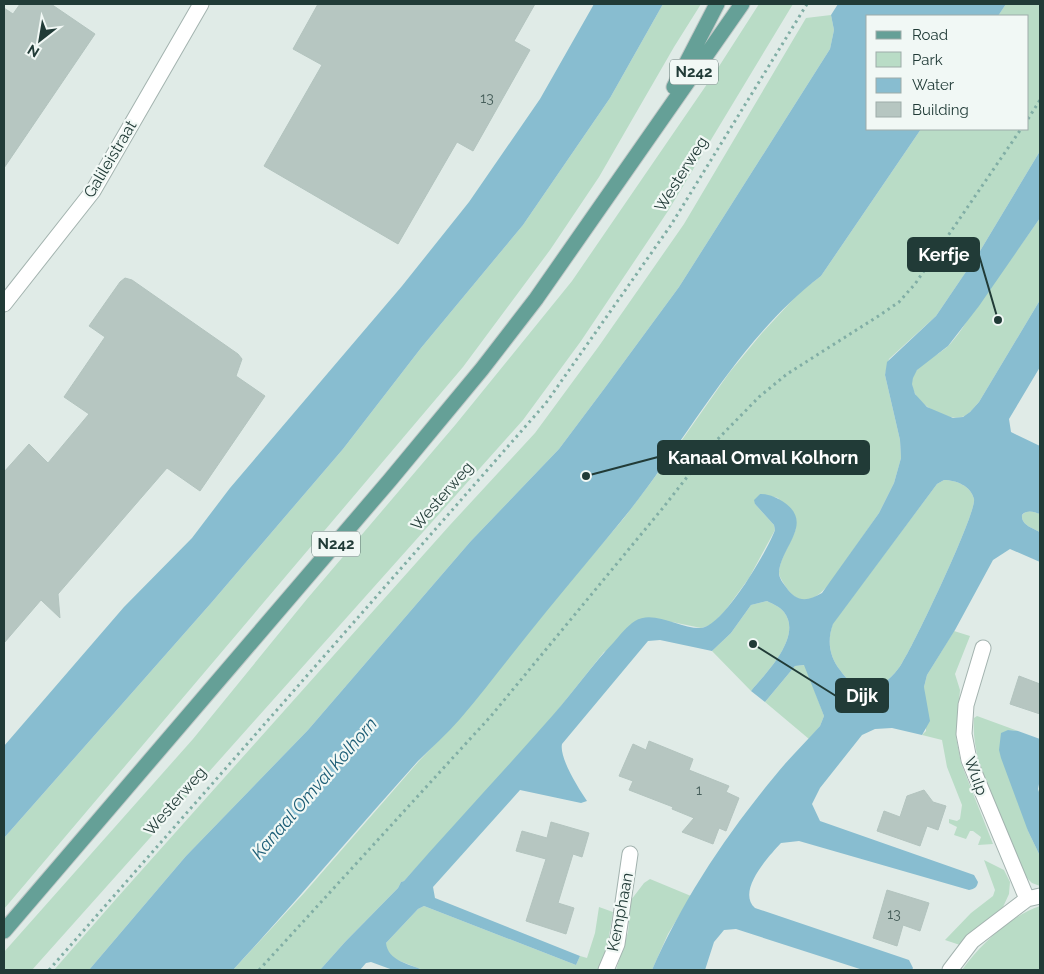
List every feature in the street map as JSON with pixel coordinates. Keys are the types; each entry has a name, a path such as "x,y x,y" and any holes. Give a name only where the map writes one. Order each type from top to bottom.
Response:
{"main road":[{"name":"N242","path":"646,140 717,4"},
{"name":"N242","path":"4,932 371,502 482,368 536,299 742,4"}],"street":[{"name":"Galileistraat","path":"4,304 92,191 198,5"},
{"name":"Wulp","path":"950,970 972,941 1034,898 969,760 967,752 964,734 966,705 983,648"},
{"name":"Kemphaan","path":"606,970 617,944 630,854"}],"path":[{"name":"Westerweg","path":"49,970 546,403 671,225 806,4"},
{"path":"1029,117 1040,100"},
{"path":"259,970 491,716 662,509 713,444 759,397 787,374 880,315 898,302 915,284 1020,130"}],"green space":[{"path":"663,4 701,4 599,177 550,250 463,367 4,909 4,838 212,602 343,449 421,348 523,225 610,98"},
{"path":"759,4 793,4 668,211 581,341 523,420 32,970 4,970 4,952 193,739 307,599 456,424 572,281 716,71"},
{"path":"1006,4 1040,4 1040,151 980,251 936,316 889,359 885,375 900,440 901,458 894,483 879,513 830,583 814,598 808,600 802,600 791,594 781,580 779,572 796,528 778,498 760,494 755,504 774,525 775,530 749,578 725,611 711,625 701,628 672,622 604,652 553,716 493,784 320,970 233,970 305,892 419,761 459,719 558,596 624,518 729,373 762,333 800,292 821,276 920,130 1029,130 1029,15 999,15"},
{"path":"831,15 834,30 830,49 679,287 559,449 470,542 308,730 186,856 89,970 54,970 450,525 535,433 599,346 684,224 806,18"},
{"path":"1040,218 1040,300 979,402 971,411 965,416 954,418 936,412 920,401 915,393 912,385 915,372 947,347 955,338"},
{"path":"944,480 953,481 966,487 974,499 966,528 956,552 909,651 895,673 878,687 872,689 856,686 847,679 833,659 830,648 830,636 833,623 937,484"},
{"path":"1027,511 1040,514 1040,532 1023,521 1022,515"},
{"path":"767,601 784,612 789,622 789,632 780,654 751,691 712,651 731,633 751,605"},
{"path":"954,631 970,636 955,674 960,690 956,737 961,763 993,844 978,845 981,837 973,831 970,831 966,839 954,835 957,827 949,823 949,819 957,821 960,819 962,805 947,767 942,740 922,735 926,731 924,687 927,675"},
{"path":"805,665 824,716 820,726 809,739 765,702 795,666"},
{"path":"977,716 1018,731 1008,730 1028,831 1040,856 1040,886 1032,883 1022,873 990,796 977,756 974,718"},
{"path":"984,860 1004,870 1010,882 1009,894 1003,907 980,925 960,945 945,940 971,913 993,896 995,890"},
{"path":"650,879 691,896 668,934 652,970 616,970 628,932 631,900 644,883"},
{"path":"424,906 576,965 580,956 587,958 595,933 599,907 613,912 607,948 599,970 423,970 392,958 386,950 386,943 418,909"},
{"path":"1040,906 1040,970 962,970 996,932 1018,917"}],"water":[{"path":"594,4 663,4 610,98 523,225 421,348 343,449 212,602 4,838 4,746 124,607 192,538 230,488 402,286 469,202 540,99"},
{"path":"838,4 1006,4 999,15 866,15 866,130 920,130 821,276 791,302 739,360 613,532 535,625 471,706 450,730 418,761 233,970 89,970 186,856 308,730 470,542 559,449 679,287 830,49 834,30 831,15"},
{"path":"1040,151 1040,218 979,306 948,346 917,370 912,384 915,394 927,407 953,418 963,417 979,402 1040,300 1040,367 1009,419 1011,432 1040,446 1040,514 1028,512 1022,515 1022,518 1025,524 1040,532 1040,562 1010,549 993,560 955,630 927,675 924,687 930,721 922,735 892,728 875,729 862,735 820,788 812,804 820,821 974,875 978,884 969,890 799,841 781,843 756,874 749,892 750,901 755,908 909,960 913,968 912,970 863,970 736,929 724,930 714,942 705,970 652,970 691,894 722,845 779,770 820,726 824,716 804,665 795,666 765,702 751,691 780,654 789,632 789,622 784,612 767,601 751,605 731,633 712,651 660,640 648,641 562,744 566,765 587,801 581,803 520,790 433,887 435,898 580,956 576,965 424,906 418,909 386,943 395,958 423,970 393,970 371,962 366,963 360,970 320,970 398,888 401,882 404,881 516,757 629,625 642,618 650,617 701,628 710,624 721,615 744,586 764,554 775,530 774,525 755,504 754,500 760,494 779,499 785,503 793,511 796,519 796,528 784,554 779,573 782,582 798,598 807,599 822,593 879,513 894,483 901,458 900,440 885,375 887,362 936,316 980,251","holes":["944,480 949,480 966,487 974,499 966,528 944,579 919,632 897,670 878,687 867,689 856,686 836,665 831,654 830,636 833,624 937,484"]},
{"path":"1008,730 1018,731 1040,739 1040,779 1038,789 1040,795 1040,856 1028,831 1001,758 999,750 1001,733"}],"building":[{"path":"20,4 51,4 95,34 4,168 4,8 13,14"},
{"path":"318,4 535,4 514,41 530,50 473,151 457,142 398,244 264,166 322,65 293,49"},
{"path":"125,278 132,280 238,354 242,359 236,376 265,396 200,491 167,468 58,594 60,618 41,600 4,643 4,472 29,444 48,463 89,414 64,397 105,337 89,326 120,282"},
{"path":"1019,676 1040,684 1040,714 1010,704"},
{"path":"649,741 693,759 689,770 729,786 726,792 739,798 726,831 719,828 713,844 682,832 694,818 672,809 673,807 629,790 633,781 619,776 633,744 646,750"},
{"path":"924,790 933,802 946,806 938,830 927,826 920,846 877,831 884,811 900,817 907,796"},
{"path":"551,822 589,833 582,857 573,854 558,903 574,908 566,934 526,921 546,859 516,851 522,831 547,838"},
{"path":"887,890 929,903 920,931 903,925 897,946 873,938"}],"place":[{"name":"Kerfje","path":"998,320"},
{"name":"Kanaal Omval Kolhorn","path":"586,476"},
{"name":"Dijk","path":"753,644"}]}
